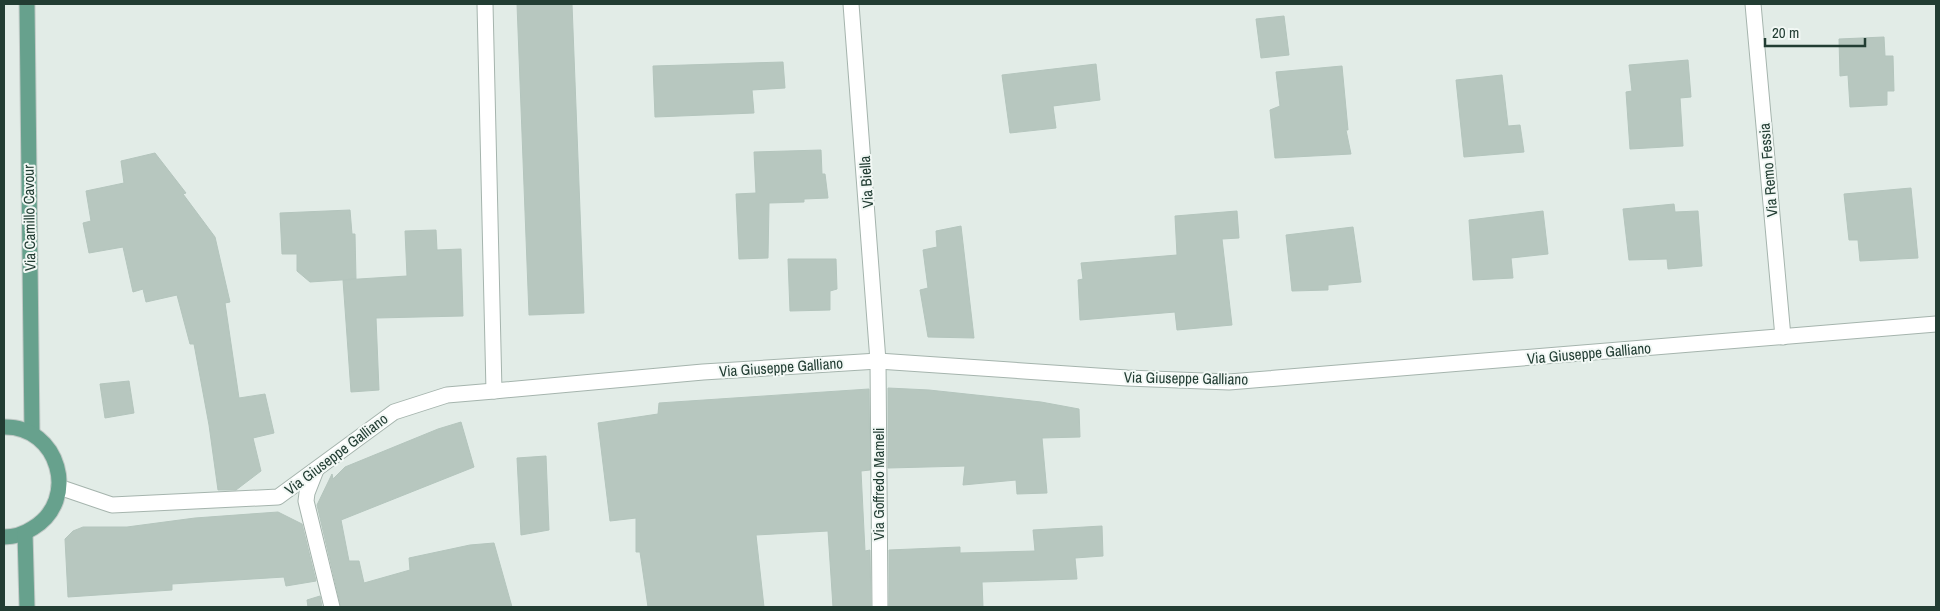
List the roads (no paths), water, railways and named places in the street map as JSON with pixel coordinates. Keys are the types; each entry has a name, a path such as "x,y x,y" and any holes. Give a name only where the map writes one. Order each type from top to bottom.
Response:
{"main road":[{"name":"Via Camillo Cavour","path":"27,4 32,433"},
{"path":"4,427 14,427 32,433 44,443 54,456 58,471 59,487 56,502 38,526 25,533 4,536"},
{"path":"25,533 27,607"}],"street":[{"path":"485,4 494,390"},
{"name":"Via Biella","path":"851,4 878,361"},
{"name":"Via Remo Fessia","path":"1753,4 1782,337"},
{"name":"Via Giuseppe Galliano","path":"59,487 112,505 278,497 394,412 448,395 494,390 703,372 878,361 1127,378 1229,382 1936,324"},
{"name":"Via Goffredo Mameli","path":"878,361 880,607"},
{"path":"317,468 307,493 306,501 332,607"}]}
